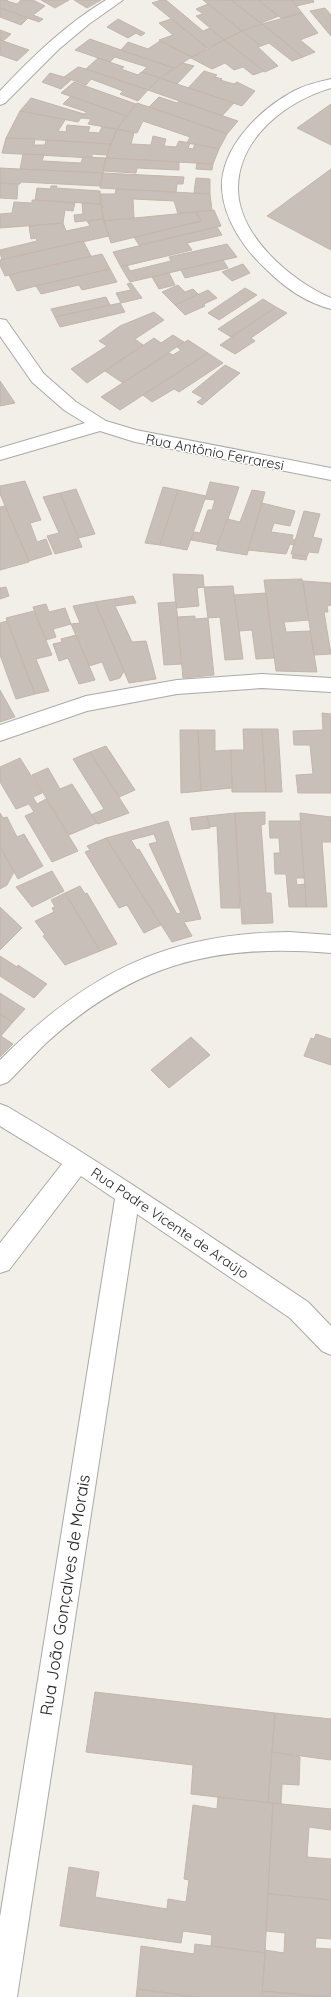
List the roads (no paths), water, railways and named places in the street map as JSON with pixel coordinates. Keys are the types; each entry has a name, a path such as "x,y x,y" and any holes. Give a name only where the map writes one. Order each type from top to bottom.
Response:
{"street":[{"path":"0,100 38,60 104,7 116,0"},
{"path":"331,83 300,93 271,112 248,136 235,162 230,188 236,214 247,235 262,258 289,281 331,304"},
{"name":"Rua Antônio Ferraresi","path":"0,324 38,378 70,406 100,425 135,436 331,474"},
{"path":"0,454 100,425"},
{"path":"0,733 86,704 177,687 262,681 331,685"},
{"path":"0,1076 45,1031 107,986 163,959 228,943 294,940 331,944"},
{"name":"Rua Padre Vicente de Araújo","path":"0,1114 78,1160 299,1310 331,1343"},
{"path":"0,1262 78,1160"},
{"name":"Rua João Gonçalves de Morais","path":"2,1997 128,1194"}]}
